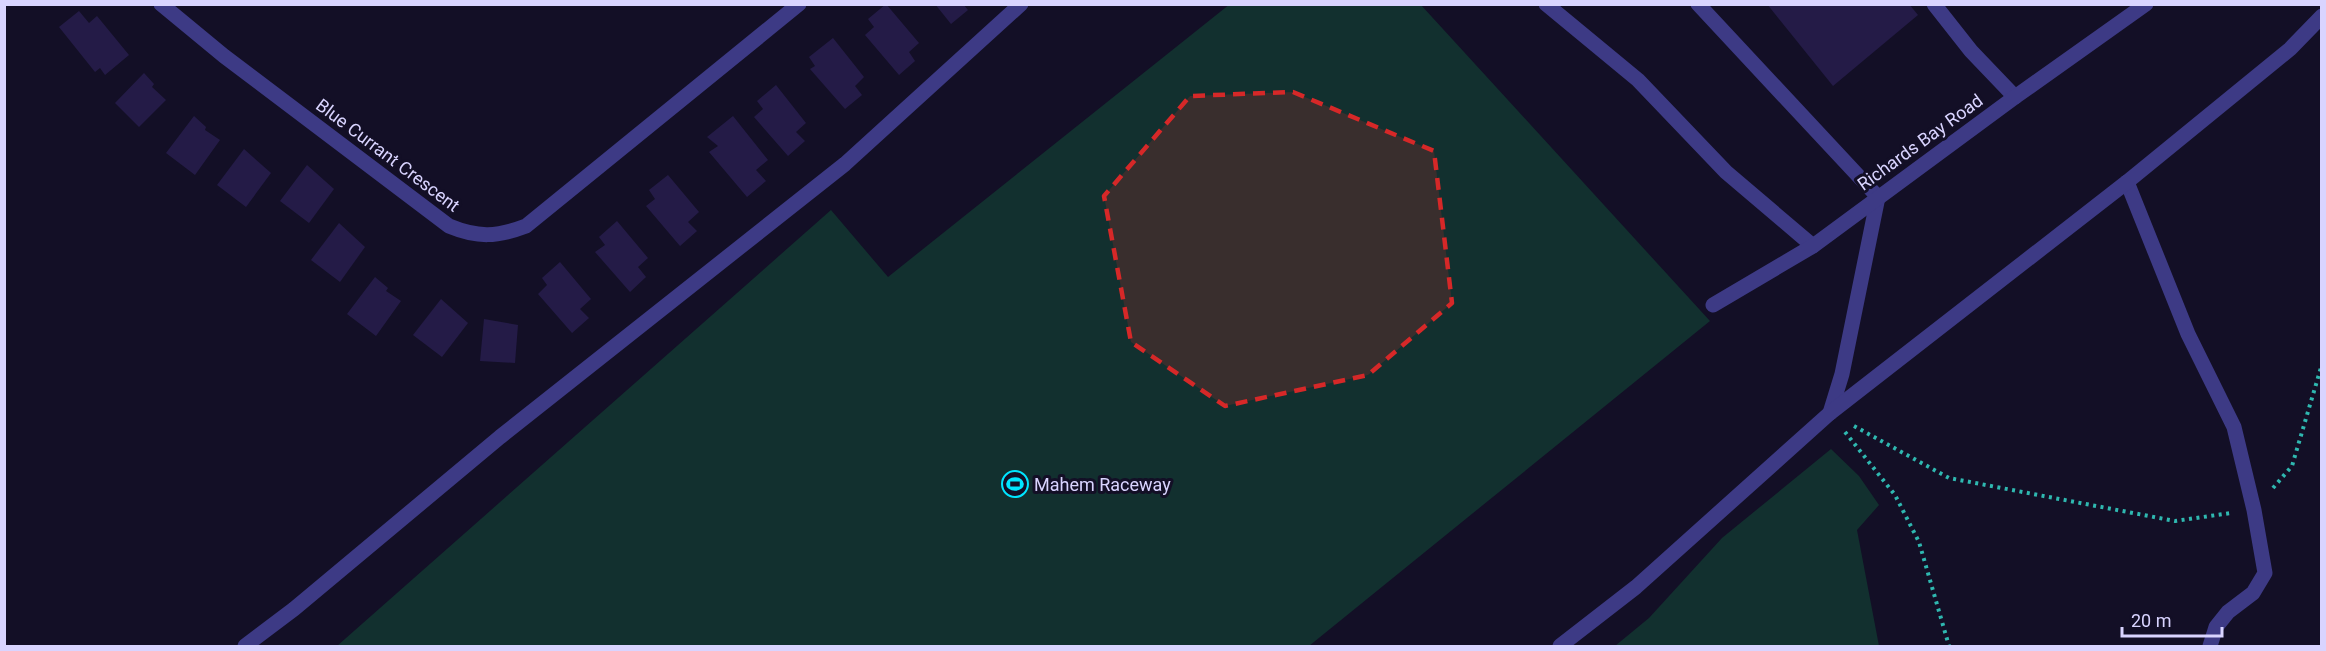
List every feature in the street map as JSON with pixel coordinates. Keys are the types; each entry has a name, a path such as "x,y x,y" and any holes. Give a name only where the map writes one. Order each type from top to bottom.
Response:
{"street":[{"name":"Blue Currant Crescent","path":"161,4 224,56 449,226 467,233 493,236 526,225 800,4"},
{"path":"245,646 294,609 500,437 845,164 1021,4"},
{"path":"1546,4 1638,80 1726,172 1813,246"},
{"path":"1698,4 1878,197 1842,374 1830,413"},
{"path":"1934,4 1971,51 2015,97"},
{"name":"Richards Bay Road","path":"1713,305 1813,246 2146,4"},
{"path":"1560,646 1636,587 1830,413 2127,182 2290,50 2322,16"},
{"path":"2127,182 2188,334 2234,427 2254,510 2265,573 2253,593 2228,612 2216,627 2210,646"}],"path":[{"path":"1830,413 1949,478 2175,521 2254,510 2292,466 2322,364"},
{"path":"1830,413 1895,495 1919,542 1949,646"}],"highlighted area":[{"path":"1293,92 1434,151 1452,303 1368,375 1225,406 1131,342 1104,196 1190,96"}],"green space":[{"name":"Mahem Raceway","path":"1230,4 1421,5 1710,321 1309,646 337,646 831,210 888,277"},
{"path":"1831,449 1859,476 1879,505 1857,530 1879,646 1615,646 1649,618 1722,538"}],"building":[{"path":"886,4 919,43 909,52 915,61 899,75 865,35 874,27 868,19"},
{"path":"935,4 963,4 968,10 951,24"},
{"path":"1767,4 1909,4 1918,15 1833,86"},
{"path":"79,11 89,23 97,16 129,55 105,75 100,68 95,72 59,27"},
{"path":"833,38 864,77 855,86 862,95 845,109 810,69 815,66 809,57"},
{"path":"144,73 154,84 152,87 166,100 139,127 115,103"},
{"path":"776,85 806,123 796,132 805,141 788,156 754,117 763,109 757,101"},
{"path":"194,116 206,127 205,130 220,140 195,175 166,153"},
{"path":"733,116 768,160 756,170 766,181 747,197 709,152 718,146 707,137"},
{"path":"244,149 271,173 246,207 217,185"},
{"path":"307,165 334,189 309,223 280,201"},
{"path":"668,175 699,212 688,222 697,231 680,246 646,206 655,199 649,190"},
{"path":"617,221 648,258 638,267 646,277 630,292 595,252 605,245 599,237"},
{"path":"339,223 365,247 340,282 311,260"},
{"path":"560,262 591,299 580,309 589,318 572,333 538,294 547,285 542,278"},
{"path":"375,277 388,288 386,291 401,301 376,336 347,314"},
{"path":"441,299 468,323 442,357 413,335"},
{"path":"484,319 518,325 515,363 480,361"}],"place":[{"name":"Mahem Raceway","path":"1015,484"}]}
